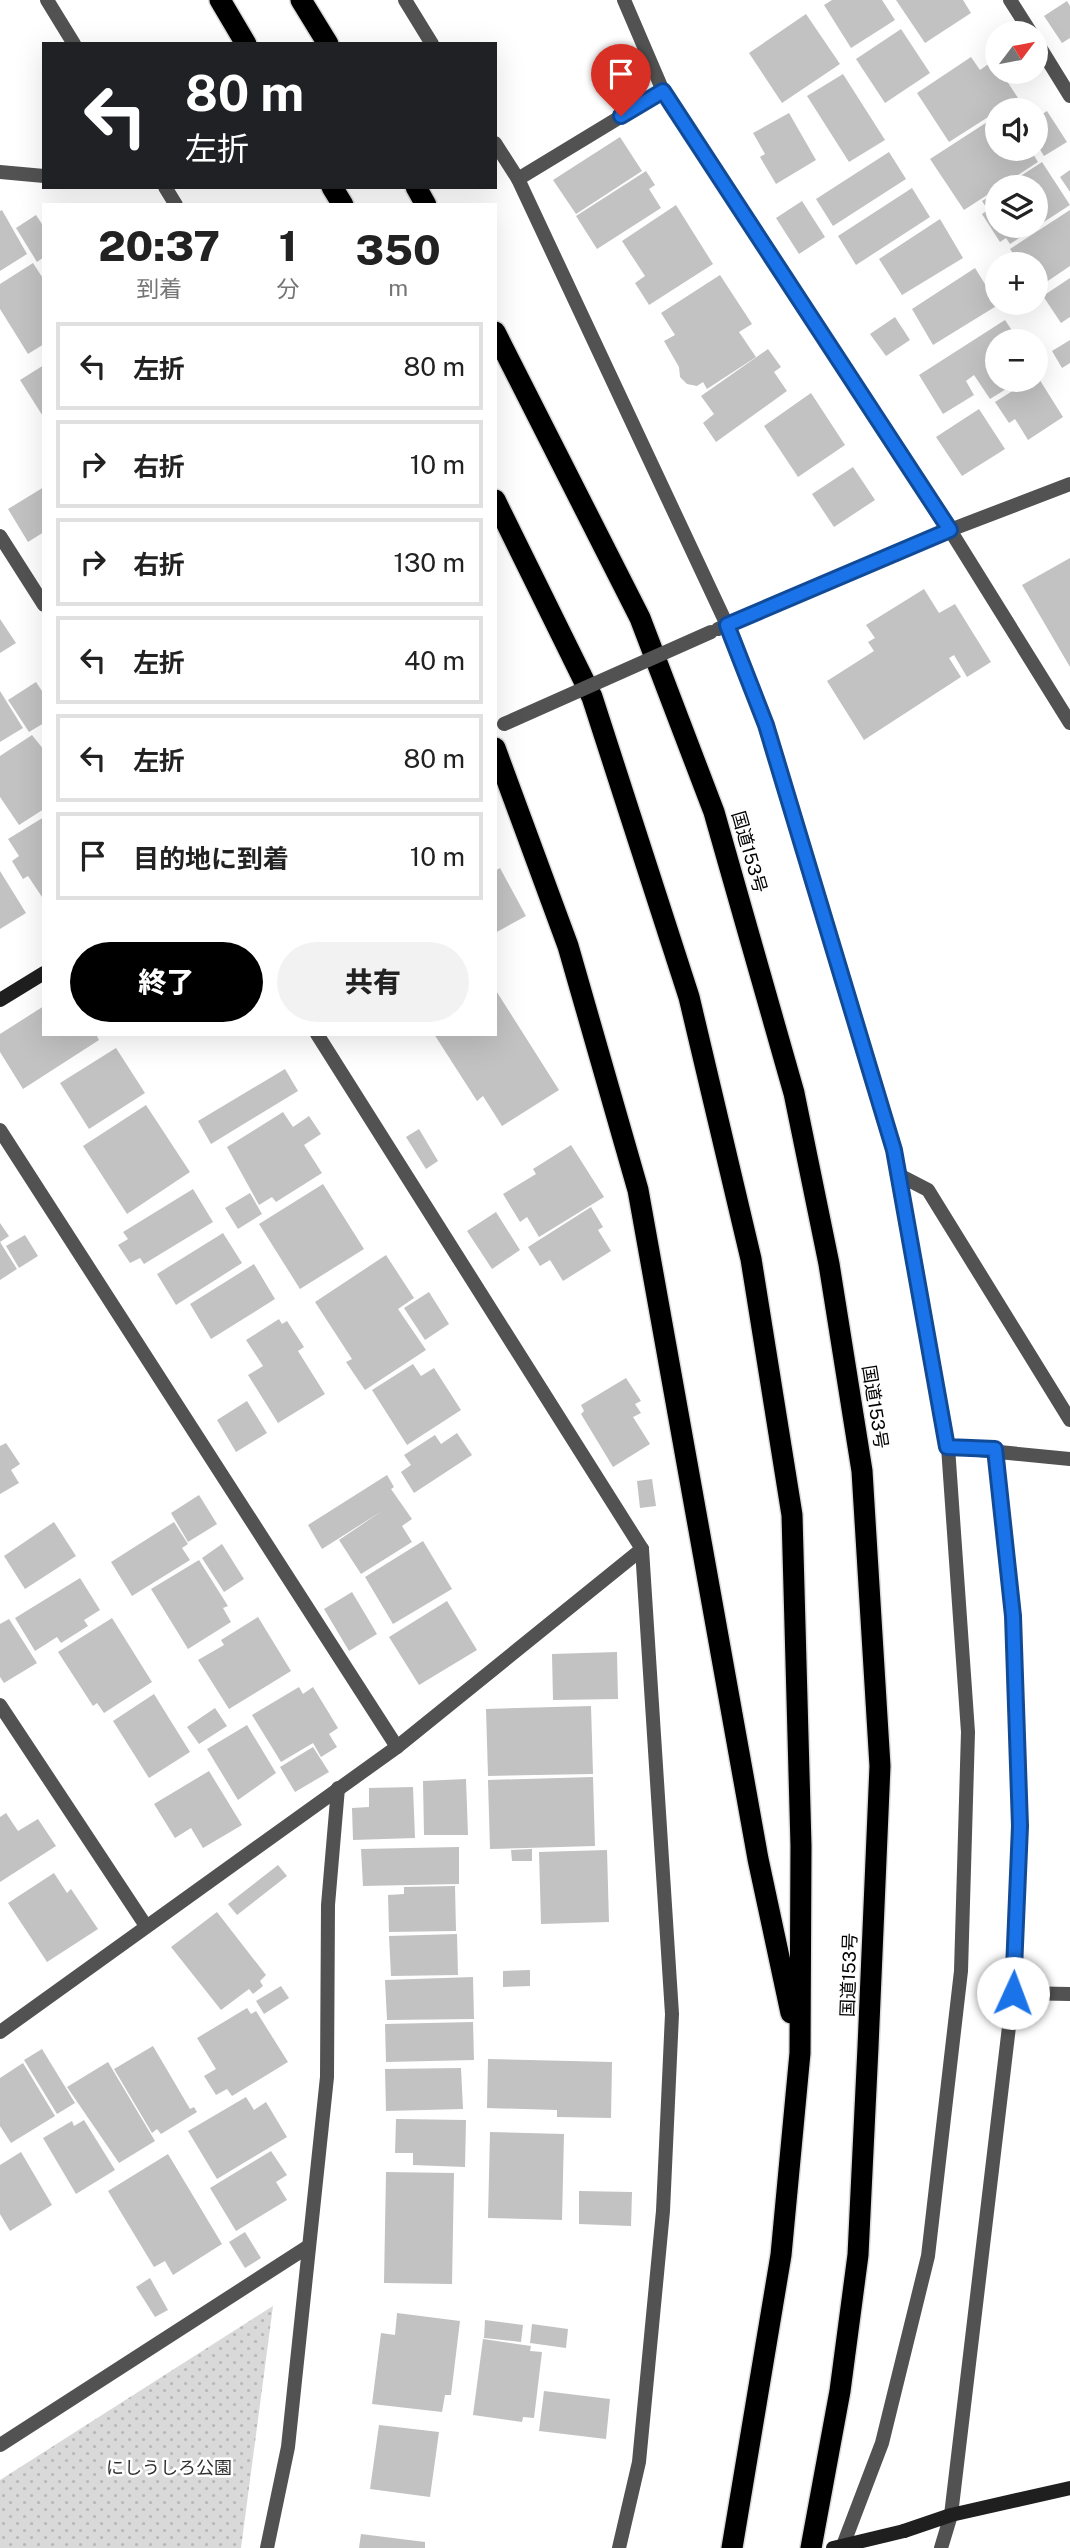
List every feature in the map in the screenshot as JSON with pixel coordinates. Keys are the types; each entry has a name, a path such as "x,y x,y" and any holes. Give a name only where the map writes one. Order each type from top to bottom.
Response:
{"highway":[{"path":"220,0 245,42"},
{"path":"301,0 327,42"},
{"name":"国道153号","path":"497,336 640,618 714,812 794,1093 829,1264 862,1471 880,1766 868,2047 858,2255 840,2391 811,2548"},
{"path":"497,504 592,697 689,997 751,1259 792,1515 801,1846 800,2053 781,2255 733,2548"},
{"path":"497,753 568,946 638,1190 758,1859 800,2053"}],"street":[{"path":"47,0 73,42"},
{"path":"405,0 431,42"},
{"path":"624,0 663,91 950,530 1070,723"},
{"path":"1010,0 1023,21"},
{"path":"1048,60 1070,96"},
{"path":"518,179 663,91"},
{"path":"497,146 518,179 727,625 766,725 894,1150 947,1447 968,1732 961,1971 928,2256 882,2444 842,2548"},
{"path":"0,172 42,176"},
{"path":"500,726 950,530 1070,484"},
{"path":"0,536 42,602"},
{"path":"0,1000 42,974"},
{"path":"318,1036 642,1549 672,2014 663,2211 642,2434 639,2462 619,2548"},
{"path":"0,1130 397,1747"},
{"path":"899,1175 928,1189 1070,1420"},
{"path":"947,1447 995,1449 1070,1459"},
{"path":"942,2548 951,2515 1013,1993 1020,1826 1013,1616 995,1449"},
{"path":"0,2032 397,1747 642,1549"},
{"path":"0,1704 146,1926"},
{"path":"267,2548 288,2447 327,2077 328,1905 338,1788"},
{"path":"1013,1993 1070,1994"},
{"path":"0,2445 309,2246"},
{"path":"833,2548 904,2531 951,2515 1070,2488"}],"green space":[{"name":"にしうしろ公園","path":"273,2306 241,2548 0,2548 0,2480"}],"building":[{"path":"832,0 882,0 895,20 851,48 824,5"},
{"path":"896,0 963,0 971,13 925,43"},
{"path":"1067,1 1070,6 1070,38 1062,43 1044,16"},
{"path":"806,14 840,64 782,103 749,53"},
{"path":"901,29 930,73 885,103 856,59"},
{"path":"971,57 980,70 985,66 985,84 1009,84 1018,98 985,98 985,119 949,142 917,93"},
{"path":"843,74 885,140 849,162 807,96"},
{"path":"789,113 816,160 776,184 760,157 765,154 753,133"},
{"path":"1048,113 1067,142 1048,154"},
{"path":"985,123 985,161 1038,162 1018,175 985,175 985,196 964,210 930,159"},
{"path":"620,137 642,171 576,214 553,180"},
{"path":"889,152 906,179 833,226 816,199"},
{"path":"1042,162 1070,205 1048,219 1048,175 1022,175"},
{"path":"1070,170 1070,192 1060,177"},
{"path":"646,171 655,185 649,189 661,208 597,249 576,216"},
{"path":"912,188 930,217 856,265 838,236"},
{"path":"802,201 825,237 799,254 776,218"},
{"path":"676,205 713,264 649,305 635,283 645,276 622,241"},
{"path":"2,210 27,254 0,271 0,211"},
{"path":"1070,210 1070,266 1048,281 1048,252 1012,252 1010,249 1027,238 1048,238 1048,224"},
{"path":"36,215 42,224 42,258 37,262 16,228"},
{"path":"940,219 963,258 902,295 879,259"},
{"path":"1006,238 1019,238 1010,244"},
{"path":"33,263 42,277 42,345 28,354 0,309 0,284"},
{"path":"975,268 985,284 985,313 933,345 912,309"},
{"path":"720,275 752,324 739,332 756,357 707,389 703,382 697,386 687,384 680,377 679,367 664,341 675,335 661,313"},
{"path":"1070,278 1070,317 1061,323 1048,304 1048,293"},
{"path":"895,317 910,340 886,356 870,334"},
{"path":"1005,320 1011,329 991,329"},
{"path":"985,333 985,392 974,375 966,381 974,395 943,414 919,375"},
{"path":"1070,340 1070,363 1062,368 1052,351"},
{"path":"768,349 781,367 774,372 787,391 716,442 703,423 714,414 701,396"},
{"path":"42,366 42,415 20,380"},
{"path":"985,392 1001,392 990,399"},
{"path":"1011,392 1047,392 1063,417 1028,440 1015,419 1009,423 995,402"},
{"path":"811,393 845,445 798,477 764,426"},
{"path":"979,409 1005,449 962,476 936,437"},
{"path":"853,467 875,500 834,527 812,494"},
{"path":"42,488 42,533 28,542 8,509"},
{"path":"1070,558 1070,667 1022,585"},
{"path":"924,589 939,613 955,604 991,662 967,677 954,655 949,658 961,677 864,740 827,681 874,651 868,642 875,638 866,625"},
{"path":"0,619 16,643 0,653"},
{"path":"36,682 42,691 42,724 29,732 8,700"},
{"path":"0,691 23,728 0,742"},
{"path":"32,735 42,748 42,810 19,825 0,797 0,756"},
{"path":"42,818 42,897 28,876 23,879 12,861 19,856 8,839"},
{"path":"500,868 526,916 497,932 497,870"},
{"path":"0,871 26,913 0,929"},
{"path":"497,992 559,1090 502,1126 483,1096 477,1101 435,1036 497,1036"},
{"path":"42,1007 42,1036 97,1036 99,1040 23,1089 0,1052 0,1034"},
{"path":"116,1048 145,1093 89,1129 60,1083"},
{"path":"285,1069 298,1091 211,1144 198,1121"},
{"path":"146,1105 190,1172 127,1214 83,1146"},
{"path":"283,1112 293,1127 309,1116 321,1134 304,1145 322,1173 276,1202 272,1197 259,1205 227,1147"},
{"path":"419,1129 438,1161 426,1169 406,1137"},
{"path":"571,1145 604,1197 539,1237 527,1217 520,1222 503,1194 536,1174 533,1169"},
{"path":"323,1184 364,1249 300,1289 259,1224"},
{"path":"193,1189 213,1222 144,1264 140,1258 130,1263 118,1245 128,1239 123,1232"},
{"path":"250,1193 262,1214 238,1229 225,1208"},
{"path":"591,1207 603,1227 598,1230 611,1251 563,1281 550,1260 540,1266 528,1247"},
{"path":"496,1212 520,1250 492,1269 467,1231"},
{"path":"0,1223 9,1236 0,1242"},
{"path":"223,1233 242,1263 176,1305 157,1274"},
{"path":"25,1235 38,1256 19,1268 6,1246"},
{"path":"0,1242 17,1269 0,1280"},
{"path":"386,1255 414,1298 398,1309 426,1350 365,1390 346,1362 352,1359 315,1302"},
{"path":"254,1264 275,1299 211,1339 190,1304"},
{"path":"429,1292 449,1324 425,1340 404,1308"},
{"path":"279,1319 282,1324 287,1321 304,1347 298,1351 325,1394 278,1423 248,1375 263,1366 246,1340"},
{"path":"413,1364 421,1376 434,1368 461,1410 407,1445 372,1390"},
{"path":"626,1378 641,1401 635,1404 641,1413 633,1417 650,1444 613,1467 581,1414 584,1411 581,1405"},
{"path":"247,1401 267,1433 236,1452 217,1420"},
{"path":"457,1433 472,1455 414,1493 401,1472 411,1465 404,1455 435,1435 441,1444"},
{"path":"6,1443 20,1464 11,1470 19,1483 0,1494 0,1446"},
{"path":"387,1475 394,1487 391,1489 412,1519 402,1526 412,1542 361,1574 339,1540 382,1511 322,1549 308,1525"},
{"path":"652,1479 656,1506 640,1508 637,1481"},
{"path":"199,1495 217,1524 188,1542 171,1513"},
{"path":"54,1522 76,1556 25,1589 4,1556"},
{"path":"174,1522 188,1544 182,1548 190,1560 132,1596 111,1562"},
{"path":"423,1541 452,1589 393,1624 365,1577"},
{"path":"222,1544 244,1579 224,1592 202,1558"},
{"path":"199,1560 228,1606 223,1608 231,1622 188,1649 151,1589"},
{"path":"80,1578 100,1610 84,1620 88,1626 61,1643 57,1637 35,1651 15,1618"},
{"path":"352,1592 377,1634 349,1651 324,1609"},
{"path":"447,1601 477,1650 419,1685 389,1637"},
{"path":"258,1617 291,1671 229,1709 198,1660 224,1645 221,1640"},
{"path":"112,1618 152,1682 104,1713 97,1703 93,1706 58,1652"},
{"path":"9,1619 37,1663 4,1683 0,1677 0,1624"},
{"path":"617,1652 618,1699 553,1700 552,1654"},
{"path":"299,1687 303,1694 313,1687 338,1728 329,1734 337,1747 321,1757 313,1743 281,1762 252,1715"},
{"path":"154,1694 190,1752 149,1778 113,1721"},
{"path":"591,1706 593,1774 488,1776 486,1709"},
{"path":"215,1708 227,1726 199,1744 187,1727"},
{"path":"247,1725 276,1773 238,1800 207,1749"},
{"path":"313,1747 329,1772 295,1792 280,1767"},
{"path":"209,1771 242,1825 203,1848 191,1828 175,1838 154,1804"},
{"path":"593,1777 595,1846 490,1849 488,1780"},
{"path":"466,1779 468,1835 424,1835 423,1781"},
{"path":"413,1787 415,1838 353,1840 352,1808 369,1807 369,1788"},
{"path":"6,1813 18,1831 38,1819 56,1846 0,1882 0,1817"},
{"path":"459,1847 459,1884 363,1886 361,1849"},
{"path":"532,1849 532,1861 512,1861 511,1850"},
{"path":"607,1850 609,1922 541,1924 539,1852"},
{"path":"278,1865 287,1876 237,1915 228,1904"},
{"path":"54,1873 67,1893 71,1889 98,1929 47,1962 8,1903"},
{"path":"455,1886 456,1931 389,1932 388,1895 404,1894 404,1887"},
{"path":"217,1912 266,1975 260,1981 263,1986 253,1994 249,1989 221,2010 171,1947"},
{"path":"457,1934 458,1975 391,1976 389,1936"},
{"path":"530,1970 530,1986 503,1987 503,1971"},
{"path":"473,1977 474,2019 387,2020 385,1980"},
{"path":"281,1986 289,1998 264,2014 256,2001"},
{"path":"247,2008 251,2014 256,2011 288,2062 232,2096 227,2089 216,2095 204,2076 216,2069 197,2038"},
{"path":"473,2022 474,2060 386,2062 385,2024"},
{"path":"153,2046 190,2109 194,2107 197,2112 161,2134 157,2129 152,2133 114,2069"},
{"path":"42,2049 75,2103 57,2114 24,2060"},
{"path":"488,2059 612,2062 611,2118 557,2117 557,2110 487,2108"},
{"path":"108,2062 155,2141 119,2163 67,2087"},
{"path":"23,2063 55,2116 11,2143 0,2126 0,2078"},
{"path":"461,2068 463,2109 386,2111 385,2069"},
{"path":"246,2097 254,2110 266,2102 287,2137 217,2179 188,2131"},
{"path":"396,2119 466,2120 465,2167 413,2165 413,2153 395,2153"},
{"path":"84,2120 115,2170 76,2194 43,2138 72,2121 74,2126"},
{"path":"490,2132 564,2134 562,2220 488,2218"},
{"path":"271,2151 287,2175 276,2182 287,2200 236,2231 210,2188"},
{"path":"21,2152 52,2205 10,2231 0,2214 0,2165"},
{"path":"168,2154 222,2244 173,2275 165,2261 154,2267 108,2191"},
{"path":"386,2172 454,2173 452,2284 384,2283"},
{"path":"579,2191 632,2192 631,2226 579,2224"},
{"path":"245,2232 261,2258 245,2268 229,2242"},
{"path":"150,2278 168,2310 155,2317 136,2287"},
{"path":"397,2313 460,2321 451,2395 445,2395 442,2412 372,2404 381,2333 395,2335"},
{"path":"485,2320 523,2325 521,2342 484,2338"},
{"path":"532,2324 568,2329 566,2348 530,2343"},
{"path":"483,2339 531,2346 530,2351 542,2352 534,2418 523,2417 522,2422 473,2415"},
{"path":"544,2391 610,2399 606,2439 539,2431"},
{"path":"379,2425 439,2432 430,2497 370,2489"},
{"path":"361,2534 425,2542 425,2548 359,2548"}],"route":[{"path":"621,116 663,91 950,530 727,625 766,725 894,1150 947,1447 995,1449 1013,1616 1020,1826 1013,1993"}]}
